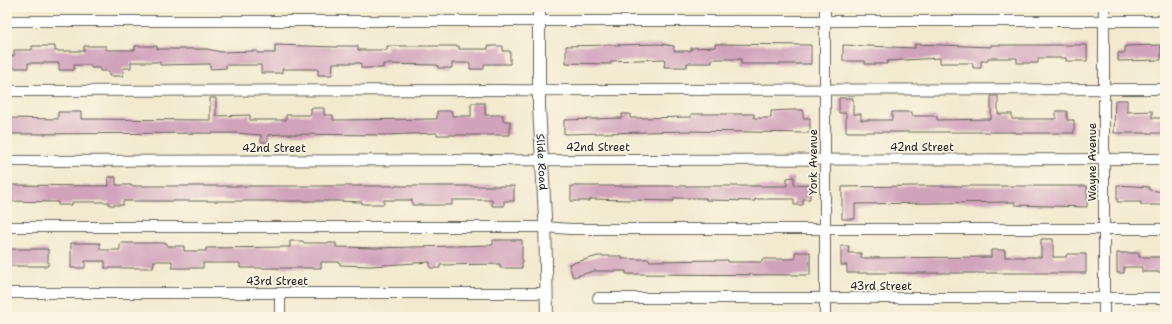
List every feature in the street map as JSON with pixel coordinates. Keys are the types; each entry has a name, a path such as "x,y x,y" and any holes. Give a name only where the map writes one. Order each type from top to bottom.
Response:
{"main road":[{"name":"Slide Road","path":"539,7 539,90 547,317"}],"street":[{"name":"York Avenue","path":"825,7 825,317"},
{"name":"Wayne Avenue","path":"1104,7 1104,317"},
{"path":"7,21 1165,22"},
{"path":"7,91 1165,89"},
{"name":"42nd Street","path":"7,161 1165,159"},
{"path":"7,227 545,227 578,229 825,230 1165,229"},
{"name":"43rd Street","path":"7,293 547,293"},
{"path":"280,293 280,317"},
{"name":"43rd Street","path":"598,298 1165,298"}],"building":[{"path":"661,44 674,46 674,51 691,51 691,48 715,47 715,44 811,45 811,64 741,64 741,59 712,59 712,63 687,63 687,67 664,67 665,59 611,61 611,64 566,63 566,46"},
{"path":"915,44 991,47 991,45 1087,45 1087,61 1066,61 1066,58 1038,58 1038,63 1017,63 1017,58 988,58 988,61 981,61 981,68 973,68 973,63 940,63 940,58 887,61 887,64 865,64 865,61 843,61 843,45 915,48"},
{"path":"275,45 337,47 358,46 358,50 387,50 387,46 459,46 459,49 488,49 488,46 503,46 503,51 510,51 510,64 484,64 484,69 470,69 470,63 452,63 452,68 438,68 438,65 383,64 383,68 361,68 361,63 333,63 332,75 318,75 318,69 282,69 282,73 261,73 261,65 226,65 226,68 210,69 210,64 160,65 160,62 131,62 131,68 123,68 123,76 109,76 109,71 100,71 100,68 91,68 91,65 74,65 74,70 59,70 59,63 28,63 28,68 8,68 8,56 14,56 14,50 32,50 32,46 55,46 55,51 84,51 84,46 106,46 106,50 135,50 135,46 157,46 157,49 207,49 221,52 257,51 257,53 275,53"},
{"path":"1161,45 1161,60 1118,61 1118,53 1125,53 1125,46"},
{"path":"991,96 998,96 998,114 1012,114 1012,119 1056,119 1056,111 1067,111 1067,120 1074,120 1074,133 846,132 846,113 839,113 839,98 853,98 853,114 861,114 861,120 892,120 892,112 912,112 912,116 937,116 937,120 991,119"},
{"path":"210,98 216,98 216,116 250,115 250,120 286,120 286,115 311,115 311,108 324,108 324,115 333,115 333,120 437,119 437,111 452,111 452,116 471,116 471,103 485,103 485,115 503,115 503,121 510,121 510,135 437,135 437,133 384,135 283,134 268,135 268,142 261,142 261,135 236,133 8,134 8,118 58,119 58,112 81,112 81,119 210,120"},
{"path":"1115,100 1127,100 1127,112 1152,111 1152,118 1164,118 1164,133 1114,133"},
{"path":"803,110 803,118 810,118 810,133 687,131 564,134 564,120 622,118 622,114 630,114 630,118 691,117 691,114 754,114 754,118 771,118 771,111"},
{"path":"108,177 116,177 116,185 131,186 514,186 514,201 504,201 504,206 492,206 492,200 452,200 452,205 412,205 412,200 384,200 384,204 362,204 362,202 336,201 123,201 123,205 109,205 109,202 72,202 72,205 58,205 58,202 8,201 8,185 109,186"},
{"path":"794,177 794,185 810,184 810,199 803,199 803,205 794,205 794,199 755,199 755,201 674,198 674,201 590,199 590,201 571,201 571,186 787,186 787,178"},
{"path":"1117,185 1149,187 1149,190 1164,192 1164,205 1141,205 1141,202 1117,202"},
{"path":"1087,186 1087,207 1015,205 1015,202 855,204 855,219 842,219 842,187"},
{"path":"1041,239 1053,239 1053,257 1066,257 1067,254 1086,254 1086,273 847,273 847,265 841,265 841,246 849,246 848,253 861,253 861,258 991,257 991,250 1005,250 1005,257 1041,257"},
{"path":"493,240 522,240 522,268 500,268 500,264 440,265 440,268 430,268 430,262 371,266 340,265 340,262 321,262 321,268 240,268 240,263 203,263 203,268 172,268 172,261 154,261 153,268 105,268 105,261 85,261 85,268 71,268 71,243 100,243 100,250 120,250 120,243 167,243 167,246 184,246 184,251 206,251 206,248 290,247 290,241 303,241 303,243 336,243 336,247 375,248 493,245"},
{"path":"7,249 48,249 48,266 7,266"},
{"path":"795,252 810,252 810,275 626,274 626,271 594,271 573,277 569,264 598,256 622,256 622,259 649,259 649,261 728,260 728,262 762,262 762,259 795,259"},
{"path":"1117,253 1139,253 1139,257 1164,257 1164,272 1142,272 1142,267 1124,267 1124,273 1117,273"}]}
